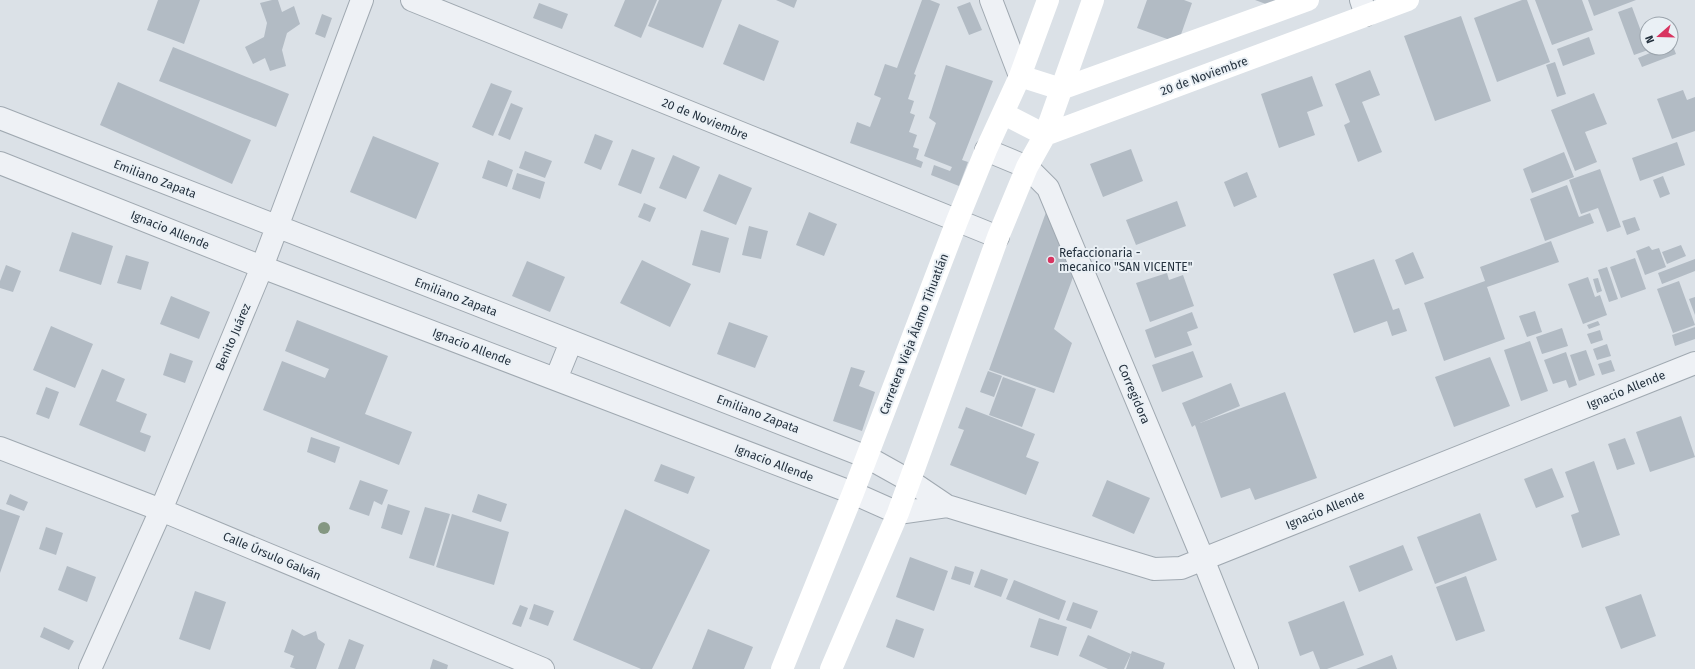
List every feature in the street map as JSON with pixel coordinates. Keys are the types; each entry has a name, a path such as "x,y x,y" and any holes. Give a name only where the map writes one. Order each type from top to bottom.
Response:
{"main road":[{"name":"Carretera Vieja Álamo Tihuatlán","path":"782,669 853,493 986,150 1004,114 1020,76 1048,0"},
{"path":"831,669 898,513 998,236 1027,167 1045,136 1094,0"},
{"path":"1020,76 1061,89 1308,0"},
{"name":"20 de Noviembre","path":"1045,136 1364,8 1408,0"},
{"path":"1004,114 1045,136"}],"street":[{"name":"Benito Juárez","path":"90,669 161,510 262,267 362,0"},
{"name":"20 de Noviembre","path":"412,0 998,236"},
{"path":"991,0 1020,76"},
{"name":"Emiliano Zapata","path":"0,118 867,457 910,481"},
{"name":"Corregidora","path":"986,150 1027,167 1048,188 1202,558 1246,669"},
{"name":"Ignacio Allende","path":"0,163 262,267 853,493 898,513 947,506"},
{"path":"556,380 571,342"},
{"name":"Ignacio Allende","path":"910,481 947,506 1154,569 1181,568 1202,558 1695,363"},
{"name":"Calle Úrsulo Galván","path":"0,448 161,510 543,669"}],"building":[{"path":"158,0 200,0 184,44 147,30"},
{"path":"278,0 282,12 294,6 300,24 287,33 282,50 286,66 270,71 265,58 253,64 245,47 264,37 267,23 260,3"},
{"path":"625,0 657,0 641,38 614,26"},
{"path":"659,0 722,0 703,48 648,26"},
{"path":"776,0 797,0 794,8"},
{"path":"922,0 930,0 940,4 914,74 916,75 908,99 914,101 910,113 915,115 909,132 917,135 913,147 919,149 916,159 923,162 921,168 850,143 857,122 870,127 881,98 874,95 885,64 897,68"},
{"path":"1147,0 1184,0 1192,3 1178,43 1137,28"},
{"path":"1255,0 1279,0 1277,8"},
{"path":"1522,0 1527,0 1550,62 1497,82 1474,18"},
{"path":"1535,0 1582,0 1593,30 1552,45"},
{"path":"1588,0 1636,0 1594,16"},
{"path":"970,2 982,30 969,35 957,7"},
{"path":"539,3 568,14 562,29 533,18"},
{"path":"1632,7 1639,26 1639,53 1634,55 1618,12"},
{"path":"322,14 332,18 325,38 315,34"},
{"path":"1461,16 1491,101 1435,121 1404,36"},
{"path":"739,24 779,41 764,81 723,64"},
{"path":"1589,37 1595,54 1563,66 1557,49"},
{"path":"173,47 289,94 276,127 159,81"},
{"path":"1643,56 1671,56 1642,67 1638,58"},
{"path":"1555,62 1566,94 1557,97 1546,65"},
{"path":"946,65 993,81 962,160 968,162 959,186 931,175 934,165 950,171 952,167 924,156 936,123 929,118"},
{"path":"1370,70 1380,95 1362,102 1382,152 1358,162 1344,125 1350,122 1335,84"},
{"path":"1312,76 1323,106 1307,112 1315,135 1279,148 1261,94"},
{"path":"118,82 251,140 232,184 100,125"},
{"path":"491,83 512,91 493,136 472,127"},
{"path":"1683,90 1687,100 1695,97 1695,131 1672,139 1657,99"},
{"path":"1594,93 1607,124 1585,132 1597,162 1575,171 1551,110"},
{"path":"511,103 523,108 510,140 498,135"},
{"path":"595,134 613,141 601,170 584,163"},
{"path":"373,136 439,163 416,219 350,192"},
{"path":"1677,142 1685,165 1640,181 1632,158"},
{"path":"632,149 655,158 641,194 618,185"},
{"path":"1131,149 1143,181 1103,197 1090,164"},
{"path":"525,151 552,161 545,178 519,168"},
{"path":"1564,152 1574,177 1532,193 1523,169"},
{"path":"673,155 700,167 686,199 659,188"},
{"path":"488,160 513,170 507,187 482,178"},
{"path":"1600,169 1621,227 1607,232 1598,208 1581,214 1569,180"},
{"path":"1247,172 1257,197 1234,207 1224,182"},
{"path":"517,173 545,182 540,199 512,189"},
{"path":"719,174 752,188 736,225 703,211"},
{"path":"1663,176 1670,194 1660,198 1653,180"},
{"path":"1567,185 1579,217 1590,213 1594,223 1545,241 1530,199"},
{"path":"1177,201 1186,226 1136,245 1126,220"},
{"path":"644,203 656,208 650,222 638,217"},
{"path":"1049,204 1076,269 1054,329 1072,343 1054,393 989,370"},
{"path":"809,212 837,224 824,256 796,245"},
{"path":"1635,217 1640,230 1627,235 1622,221"},
{"path":"749,226 768,231 761,259 742,255"},
{"path":"701,230 729,238 720,273 692,265"},
{"path":"72,232 113,246 101,285 59,271"},
{"path":"1551,241 1559,262 1487,287 1505,339 1444,361 1424,303 1485,281 1480,267"},
{"path":"1681,245 1686,256 1667,264 1662,252"},
{"path":"1649,246 1652,250 1659,248 1666,267 1645,275 1636,251"},
{"path":"1413,252 1424,278 1405,285 1395,260"},
{"path":"126,255 149,262 141,290 117,283"},
{"path":"1635,258 1646,289 1621,298 1610,267"},
{"path":"1374,259 1393,310 1399,308 1407,331 1392,336 1387,321 1354,333 1333,274"},
{"path":"1695,259 1695,271 1662,284 1658,273"},
{"path":"642,260 691,284 670,327 620,303"},
{"path":"527,261 565,277 550,312 512,296"},
{"path":"6,265 21,271 13,292 0,288 0,281"},
{"path":"1607,267 1618,299 1609,302 1598,270"},
{"path":"1167,273 1169,280 1183,275 1194,306 1150,322 1136,283"},
{"path":"1588,277 1595,297 1600,295 1607,315 1583,324 1568,284"},
{"path":"1598,278 1602,291 1597,293 1593,279"},
{"path":"1679,281 1695,325 1673,333 1657,289"},
{"path":"171,296 210,312 199,339 160,324"},
{"path":"1695,297 1695,315 1689,299"},
{"path":"1535,311 1542,332 1527,337 1519,316"},
{"path":"1192,312 1198,328 1187,332 1192,345 1155,358 1145,330"},
{"path":"297,320 388,356 365,414 412,432 399,465 263,410 282,361 325,378 329,369 285,351"},
{"path":"1598,321 1600,325 1589,329 1587,325"},
{"path":"729,322 768,336 755,368 717,354"},
{"path":"51,326 93,344 75,388 33,370"},
{"path":"1695,327 1695,339 1675,346 1672,335"},
{"path":"1562,328 1568,346 1542,354 1536,337"},
{"path":"1600,330 1603,340 1591,344 1587,334"},
{"path":"1530,341 1548,391 1521,401 1504,350"},
{"path":"1607,344 1611,356 1597,360 1593,349"},
{"path":"1586,350 1595,375 1579,381 1570,355"},
{"path":"1193,351 1203,377 1162,392 1152,365"},
{"path":"1566,352 1577,385 1569,388 1566,380 1553,384 1544,360"},
{"path":"170,353 193,361 185,383 163,375"},
{"path":"1490,357 1510,406 1454,427 1435,377"},
{"path":"1611,360 1615,371 1602,375 1598,364"},
{"path":"851,367 865,371 859,386 875,392 862,431 833,421"},
{"path":"102,369 125,379 116,401 147,414 140,432 151,436 145,452 79,425"},
{"path":"988,371 1002,376 994,397 980,392"},
{"path":"1003,377 1036,389 1022,427 989,415"},
{"path":"1231,383 1240,406 1200,423 1285,392 1317,478 1255,500 1250,488 1221,498 1195,425 1192,427 1182,403"},
{"path":"46,387 59,392 49,419 36,414"},
{"path":"966,407 1035,434 1026,457 1039,462 1026,495 950,465 964,430 958,428"},
{"path":"1681,416 1695,457 1650,472 1636,432"},
{"path":"311,437 340,447 335,463 307,452"},
{"path":"1625,438 1635,464 1617,470 1608,444"},
{"path":"1594,461 1620,535 1582,548 1571,515 1579,512 1565,472"},
{"path":"661,464 695,477 688,494 654,481"},
{"path":"1552,468 1564,497 1536,508 1524,479"},
{"path":"360,480 388,490 382,505 374,501 369,516 349,509"},
{"path":"1107,480 1150,498 1134,534 1092,516"},
{"path":"10,494 28,502 24,511 6,504"},
{"path":"478,494 507,504 501,522 472,512"},
{"path":"388,504 410,511 402,535 381,528"},
{"path":"425,507 450,514 434,566 409,558"},
{"path":"0,509 20,516 0,573"},
{"path":"625,509 710,550 652,669 641,669 573,640"},
{"path":"1480,513 1497,560 1435,584 1417,537"},
{"path":"452,514 509,532 494,585 436,567"},
{"path":"46,527 63,533 56,555 39,549"},
{"path":"1403,545 1413,570 1359,592 1349,566"},
{"path":"910,557 948,571 934,611 896,597"},
{"path":"67,566 96,577 87,602 58,590"},
{"path":"955,566 974,572 970,585 951,579"},
{"path":"981,569 1008,579 1001,597 974,587"},
{"path":"1466,576 1485,631 1456,641 1436,587"},
{"path":"1014,580 1066,601 1059,620 1006,599"},
{"path":"195,591 226,602 210,650 179,639"},
{"path":"1641,594 1656,636 1621,649 1605,607"},
{"path":"1344,601 1364,655 1327,669 1320,669 1313,651 1300,656 1288,622"},
{"path":"1073,602 1098,611 1091,629 1066,620"},
{"path":"534,604 554,611 548,626 529,619"},
{"path":"520,605 528,608 521,627 512,624"},
{"path":"1039,618 1067,627 1058,656 1030,647"},
{"path":"896,619 924,629 914,658 886,647"},
{"path":"44,627 74,641 69,650 40,637"},
{"path":"292,629 304,636 316,631 318,639 325,644 316,669 296,669 290,667 294,656 284,652"},
{"path":"708,629 753,647 744,669 692,669"},
{"path":"1088,635 1131,654 1124,669 1108,669 1079,656"},
{"path":"349,639 364,645 355,669 338,669"},
{"path":"1132,651 1165,663 1163,669 1126,669"},
{"path":"1392,655 1397,669 1356,669"},
{"path":"433,659 448,665 447,669 430,669"}],"place":[{"name":"Refaccionaria - mecanico \"SAN VICENTE\"","path":"1051,260"}]}
